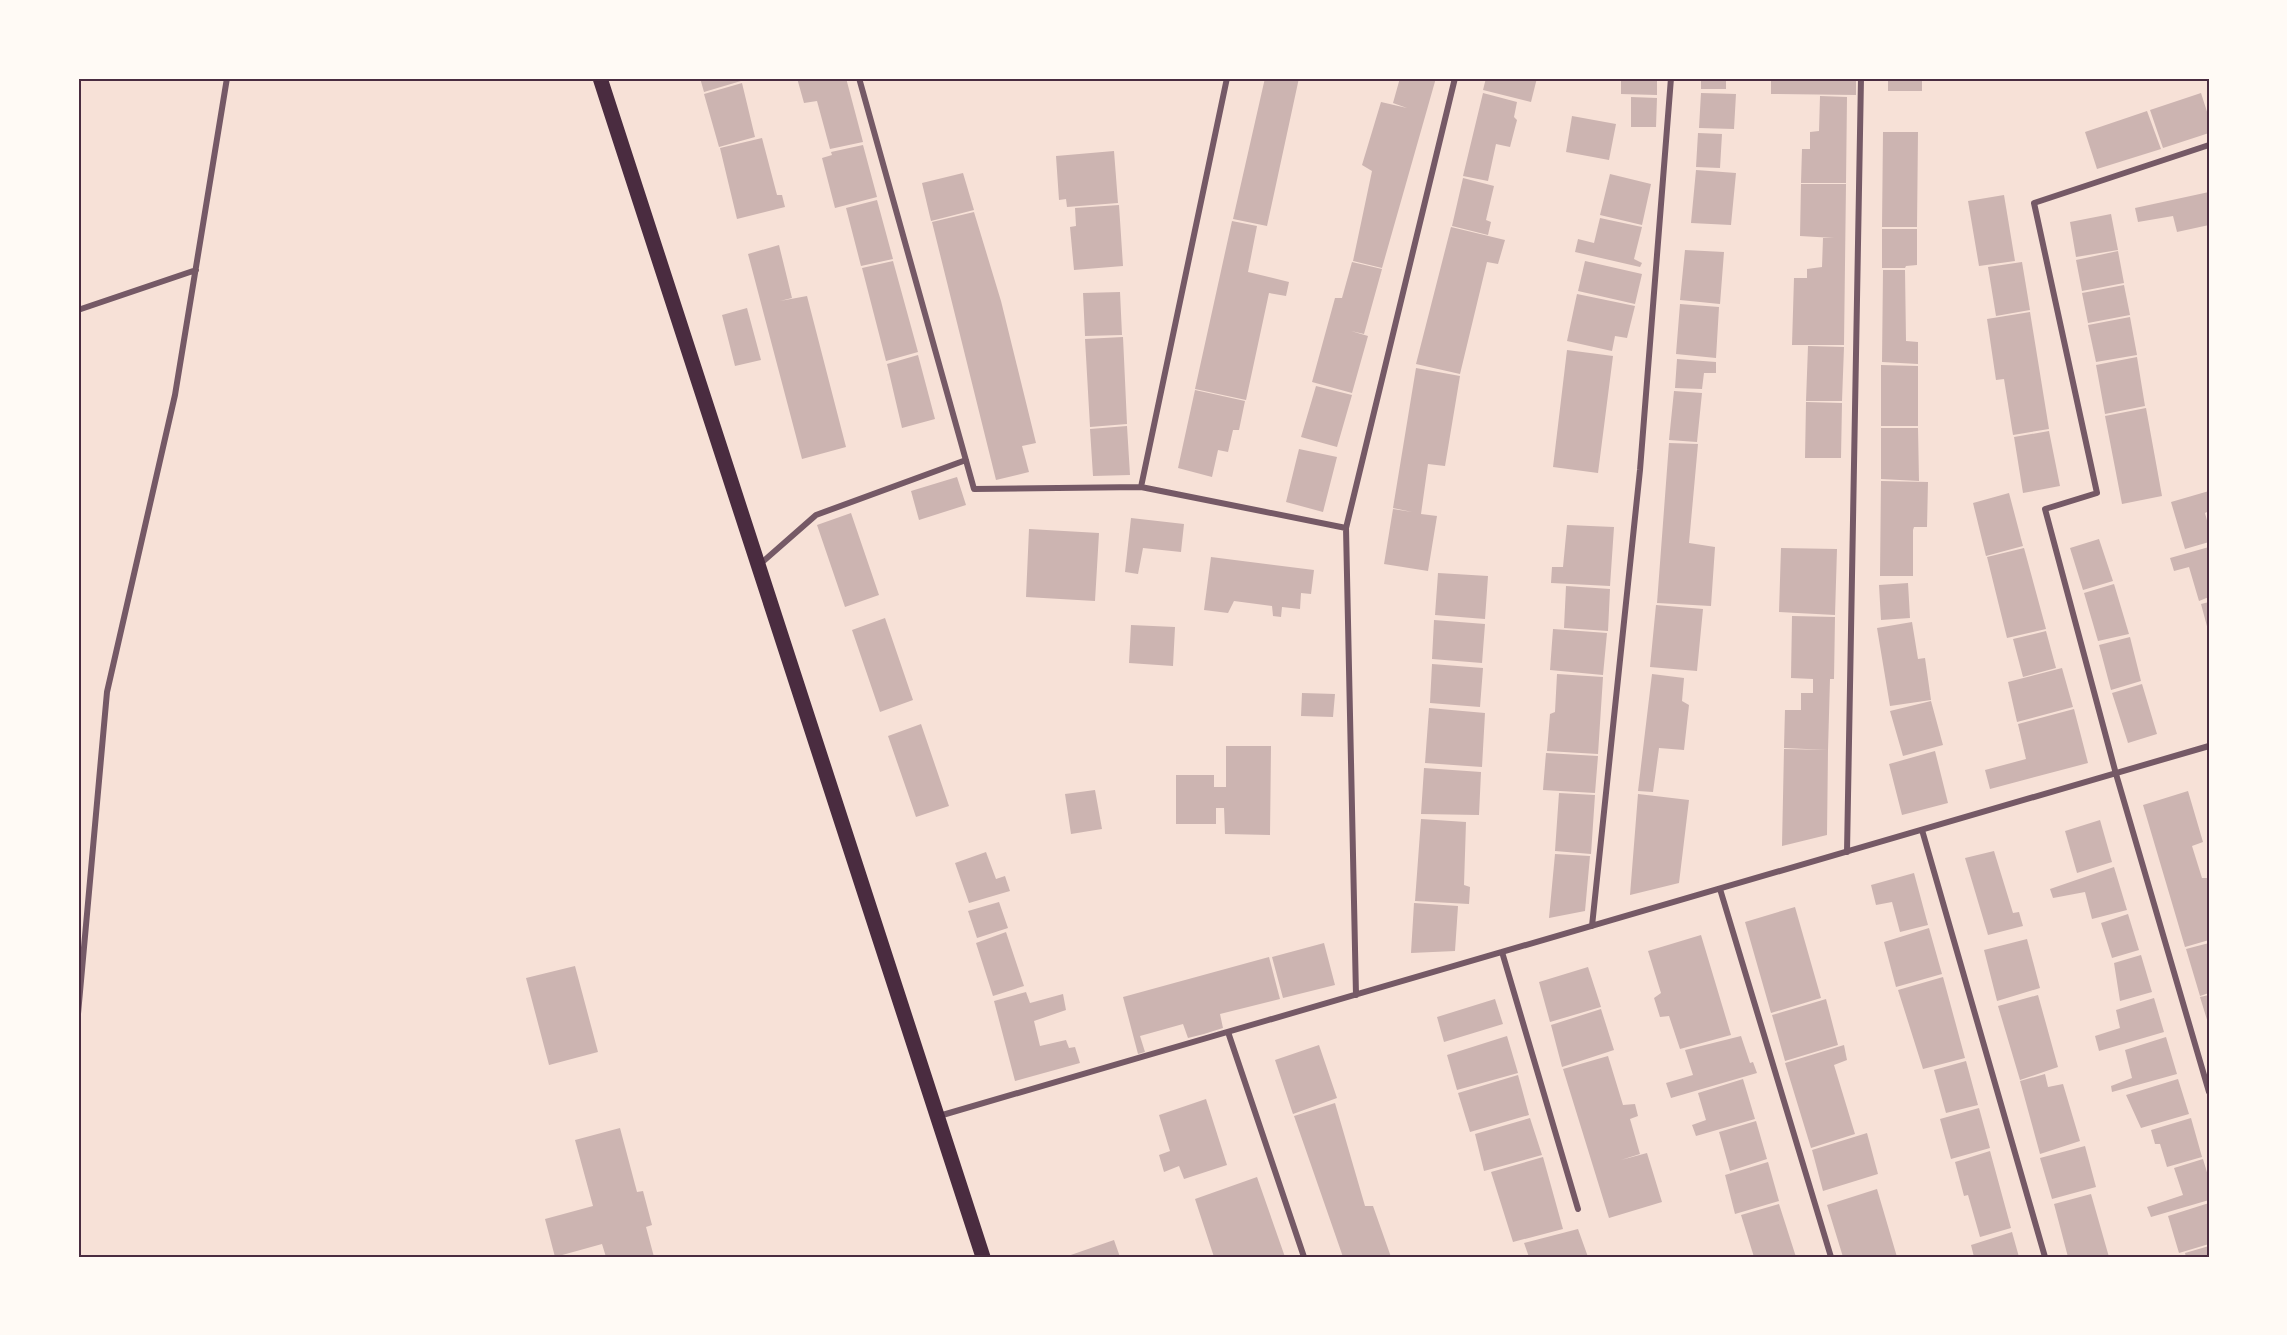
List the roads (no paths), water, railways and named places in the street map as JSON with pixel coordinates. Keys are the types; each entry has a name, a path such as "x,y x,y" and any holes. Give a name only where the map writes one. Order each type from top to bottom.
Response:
{"highway":[{"path":"600,78 983,1257"}],"street":[{"path":"78,1014 107,692 175,395 227,78"},
{"path":"859,78 974,489 1141,487 1346,528"},
{"path":"1141,487 1227,78"},
{"path":"1356,995 1346,528 1455,78"},
{"path":"1592,926 1640,470 1671,78"},
{"path":"1847,852 1861,78"},
{"path":"2209,145 2034,203 2097,493 2045,509 2116,774 2209,1092"},
{"path":"78,310 196,270"},
{"path":"759,566 816,515 966,460"},
{"path":"939,1117 2209,746"},
{"path":"1922,830 2045,1257"},
{"path":"1720,889 1831,1257"},
{"path":"1502,952 1578,1209"},
{"path":"1228,1032 1304,1257"}]}
